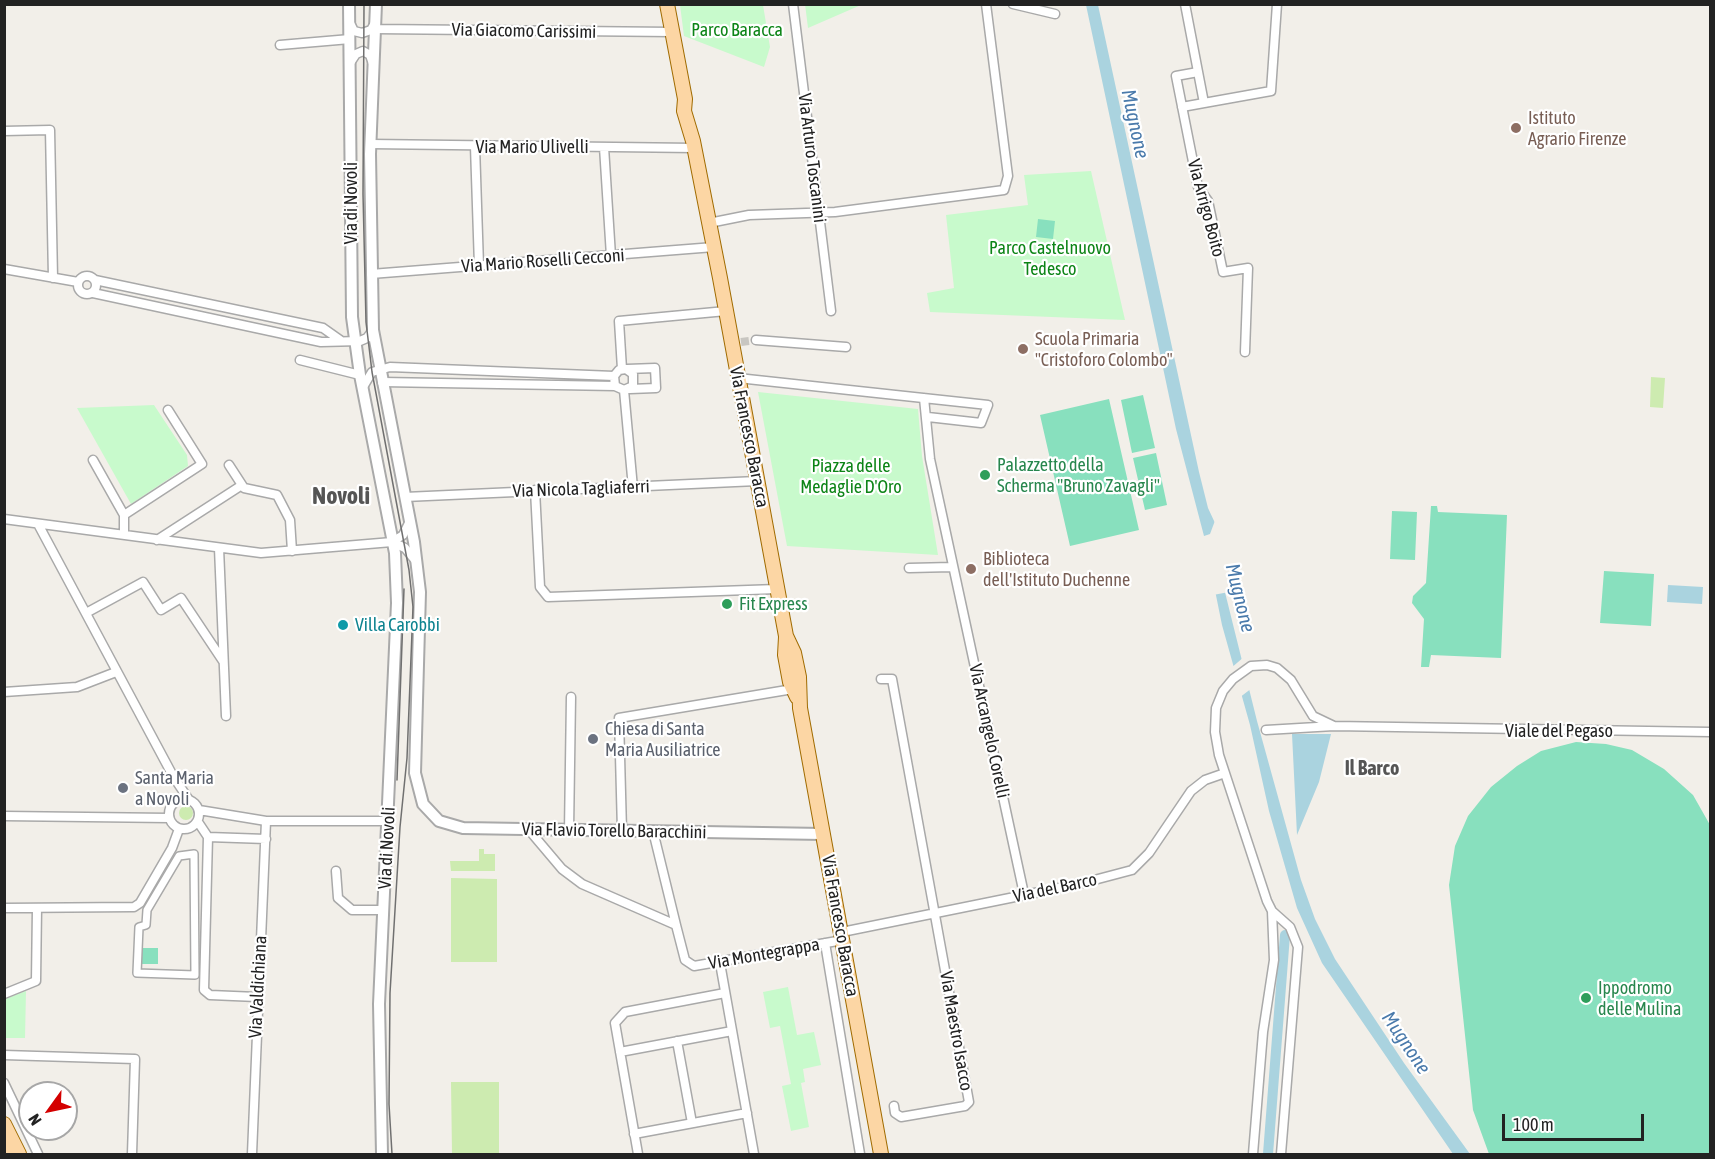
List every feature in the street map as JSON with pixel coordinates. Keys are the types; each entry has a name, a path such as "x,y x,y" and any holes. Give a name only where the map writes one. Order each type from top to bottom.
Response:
{"main road":[{"name":"Via Francesco Baracca","path":"667,4 685,99 684,111 694,144 726,311 736,343 738,378 786,636 794,653 800,680 796,694 843,936 881,1155"},
{"path":"4,1124 19,1155"},
{"path":"4,1147 8,1155"}],"street":[{"name":"Via di Novoli","path":"349,4 351,302 354,342 392,542 397,603 379,1005 382,1155"},
{"name":"Via di Novoli","path":"376,4 370,144 373,330 417,564 421,611 415,773 419,794"},
{"name":"Via Arturo Toscanini","path":"793,4 831,311"},
{"path":"709,223 749,215 818,213 1005,189 1008,176 986,4"},
{"path":"1013,4 1055,14"},
{"path":"1185,4 1204,103"},
{"path":"1182,107 1271,92 1277,4"},
{"path":"349,20 354,30 362,33 371,30 376,24"},
{"name":"Via Giacomo Carissimi","path":"376,24 673,32"},
{"path":"280,45 350,39"},
{"path":"350,63 356,54 364,51 370,55 374,64"},
{"name":"Via Arrigo Boito","path":"1198,72 1176,76 1198,187 1208,201 1223,272 1248,268 1245,352"},
{"path":"4,131 50,130 53,278"},
{"name":"Via Mario Ulivelli","path":"370,144 604,147 694,144"},
{"path":"475,146 479,266"},
{"path":"604,147 611,256"},
{"name":"Via Mario Roselli Cecconi","path":"371,274 714,247"},
{"path":"4,268 77,285 84,294 93,292 321,342 340,340 354,342 366,339 373,330"},
{"path":"4,274 77,285"},
{"path":"77,285 87,276 95,280 323,328 340,340"},
{"path":"93,292 96,288 95,280"},
{"path":"633,488 627,390 634,378 624,369 619,321 726,311"},
{"name":"Via Francesco Baracca","path":"756,340 846,347"},
{"path":"300,360 360,375"},
{"path":"363,390 367,376 379,369 397,367 614,375 624,369 655,368 656,388 627,390 615,387 382,382"},
{"path":"614,375 615,387"},
{"path":"738,378 988,405 981,423 927,417"},
{"name":"Via Arcangelo Corelli","path":"924,398 930,459 1024,894"},
{"path":"124,515 202,464 168,410"},
{"path":"93,460 124,515 124,534"},
{"path":"229,465 244,488 277,495 290,520 292,551"},
{"name":"Via Nicola Tagliaferri","path":"405,497 757,481"},
{"path":"157,540 242,485"},
{"path":"535,490 540,587 544,595 563,597 777,589"},
{"path":"4,519 259,553 392,542 403,535 410,520"},
{"path":"38,524 173,776 189,800 195,803 199,810 198,822 208,837 203,987 210,995 257,997"},
{"path":"392,542 409,551 417,564"},
{"path":"219,548 225,716"},
{"path":"909,568 952,567"},
{"path":"86,613 144,582 161,610 181,598 223,661"},
{"path":"1253,1155 1263,1032 1274,960 1272,911 1225,773 1215,724 1217,703 1225,688 1251,666 1262,664 1277,668 1295,687 1313,716 1333,726"},
{"path":"4,692 83,686 116,672"},
{"path":"881,679 892,679 936,912"},
{"path":"621,831 619,718 796,694"},
{"path":"569,831 571,697"},
{"path":"1266,730 1333,726"},
{"name":"Viale del Pegaso","path":"1333,726 1407,729 1710,732"},
{"name":"Via del Barco","path":"843,936 936,912 1132,870 1149,853 1191,791 1205,780 1225,773"},
{"path":"170,818 174,804 173,776"},
{"name":"Via Flavio Torello Baracchini","path":"419,794 432,815 451,826 569,831 824,834"},
{"path":"174,804 189,800"},
{"path":"199,810 266,820 388,820"},
{"path":"4,816 170,818"},
{"path":"170,818 179,829"},
{"name":"Via Valdichiana","path":"252,1155 266,820"},
{"path":"179,829 190,829 198,822"},
{"path":"4,908 128,908 138,905 172,849 179,829"},
{"path":"529,830 562,869 582,884 676,925"},
{"path":"653,831 676,925"},
{"path":"208,837 266,839"},
{"path":"194,854 195,975 137,973 139,927 146,925 147,910 179,856 194,854"},
{"path":"336,871 338,898 352,910 384,910"},
{"path":"4,994 36,981 37,908"},
{"path":"1272,911 1290,927 1298,947 1281,1155"},
{"name":"Via Maestro Isacco","path":"894,1106 895,1113 901,1117 965,1106 969,1102 936,912"},
{"name":"Via Montegrappa","path":"676,925 684,956 689,964 697,967 825,943 843,936"},
{"name":"Via Francesco Baracca","path":"825,943 860,1155"},
{"path":"720,963 754,1155"},
{"path":"638,1155 615,1023 625,1012 725,993"},
{"path":"620,1052 732,1031"},
{"path":"676,1041 692,1123"},
{"path":"4,1055 135,1059 132,1155"},
{"path":"4,1083 38,1155"},
{"path":"634,1134 747,1113"}],"green space":[{"path":"805,4 861,4 861,5 808,28"},
{"name":"Parco Baracca","path":"680,5 763,5 770,47 764,67 684,36"},
{"name":"Parco Castelnuovo Tedesco","path":"1091,171 1125,320 930,312 927,293 954,288 946,215 1028,205 1024,175"},
{"path":"1038,219 1055,221 1053,239 1036,237"},
{"path":"1651,377 1665,378 1663,408 1650,407"},
{"name":"Piazza delle Medaglie D'Oro","path":"758,392 918,409 922,456 938,555 787,546"},
{"path":"1143,395 1155,448 1132,453 1121,400"},
{"path":"1109,399 1139,530 1070,546 1040,415"},
{"path":"154,405 187,455 188,466 131,504 77,408"},
{"path":"1156,453 1167,505 1145,510 1133,458"},
{"path":"1431,506 1437,506 1438,512 1507,515 1501,658 1431,655 1429,667 1421,667 1424,619 1412,603 1413,596 1426,583"},
{"path":"1392,511 1417,512 1415,560 1390,559"},
{"path":"1604,571 1654,574 1651,626 1600,623"},
{"name":"Ippodromo delle Mulina","path":"1576,742 1606,744 1632,750 1664,769 1693,795 1710,825 1710,1154 1489,1154 1473,1110 1449,885 1455,846 1468,816 1491,787 1517,766 1541,751"},
{"path":"183,806 189,806 193,813 189,820 183,820 179,816 179,810"},
{"path":"479,849 484,849 484,854 495,854 495,871 451,871 450,861 479,861"},
{"path":"451,878 497,879 497,962 451,962"},
{"path":"141,948 158,948 158,964 141,964"},
{"path":"788,987 797,1035 814,1032 821,1065 803,1069 805,1082 801,1083 809,1127 791,1131 782,1086 791,1084 780,1026 770,1028 763,992"},
{"path":"26,991 25,1038 5,1038 5,999"},
{"path":"451,1082 499,1082 499,1154 452,1154"}],"water":[{"path":"1086,5 1098,5 1199,472 1208,508 1215,523 1211,536 1257,721 1301,880 1315,919 1335,959 1404,1063 1470,1154 1453,1154 1322,963 1297,908 1269,811 1250,725 1222,625 1204,536 1176,429"},
{"path":"1668,585 1703,587 1702,604 1667,602"},
{"path":"1292,734 1331,734 1319,782 1297,835"}],"pier":[{"path":"1216,518 1218,523 1214,536 1229,592 1213,595 1201,537 1210,534"},
{"path":"1245,656 1252,688 1239,698 1230,669"}],"waterway":[{"path":"1268,1154 1285,935"}],"tunnel":[{"path":"741,342 756,340"}],"tram line":[{"path":"364,4 363,194 366,322 372,372 409,570 413,607 407,758 400,827 390,993 389,1104 392,1154"},
{"path":"397,780 404,589"}],"place":[{"name":"Istituto Agrario Firenze","path":"1516,128"},
{"name":"Scuola Primaria \"Cristoforo Colombo\"","path":"1023,349"},
{"name":"Palazzetto della Scherma \"Bruno Zavagli\"","path":"985,475"},
{"name":"Biblioteca dell'Istituto Duchenne","path":"971,569"},
{"name":"Fit Express","path":"727,604"},
{"name":"Villa Carobbi","path":"343,625"},
{"name":"Chiesa di Santa Maria Ausiliatrice","path":"593,739"},
{"name":"Santa Maria a Novoli","path":"123,788"},
{"name":"Ippodromo delle Mulina","path":"1586,998"}],"district":[{"name":"Novoli","path":"341,496"},
{"name":"Il Barco","path":"1372,769"}],"water label":[{"name":"Mugnone","path":"1135,124"},
{"name":"Mugnone","path":"1240,598"},
{"name":"Mugnone","path":"1406,1043"}]}
